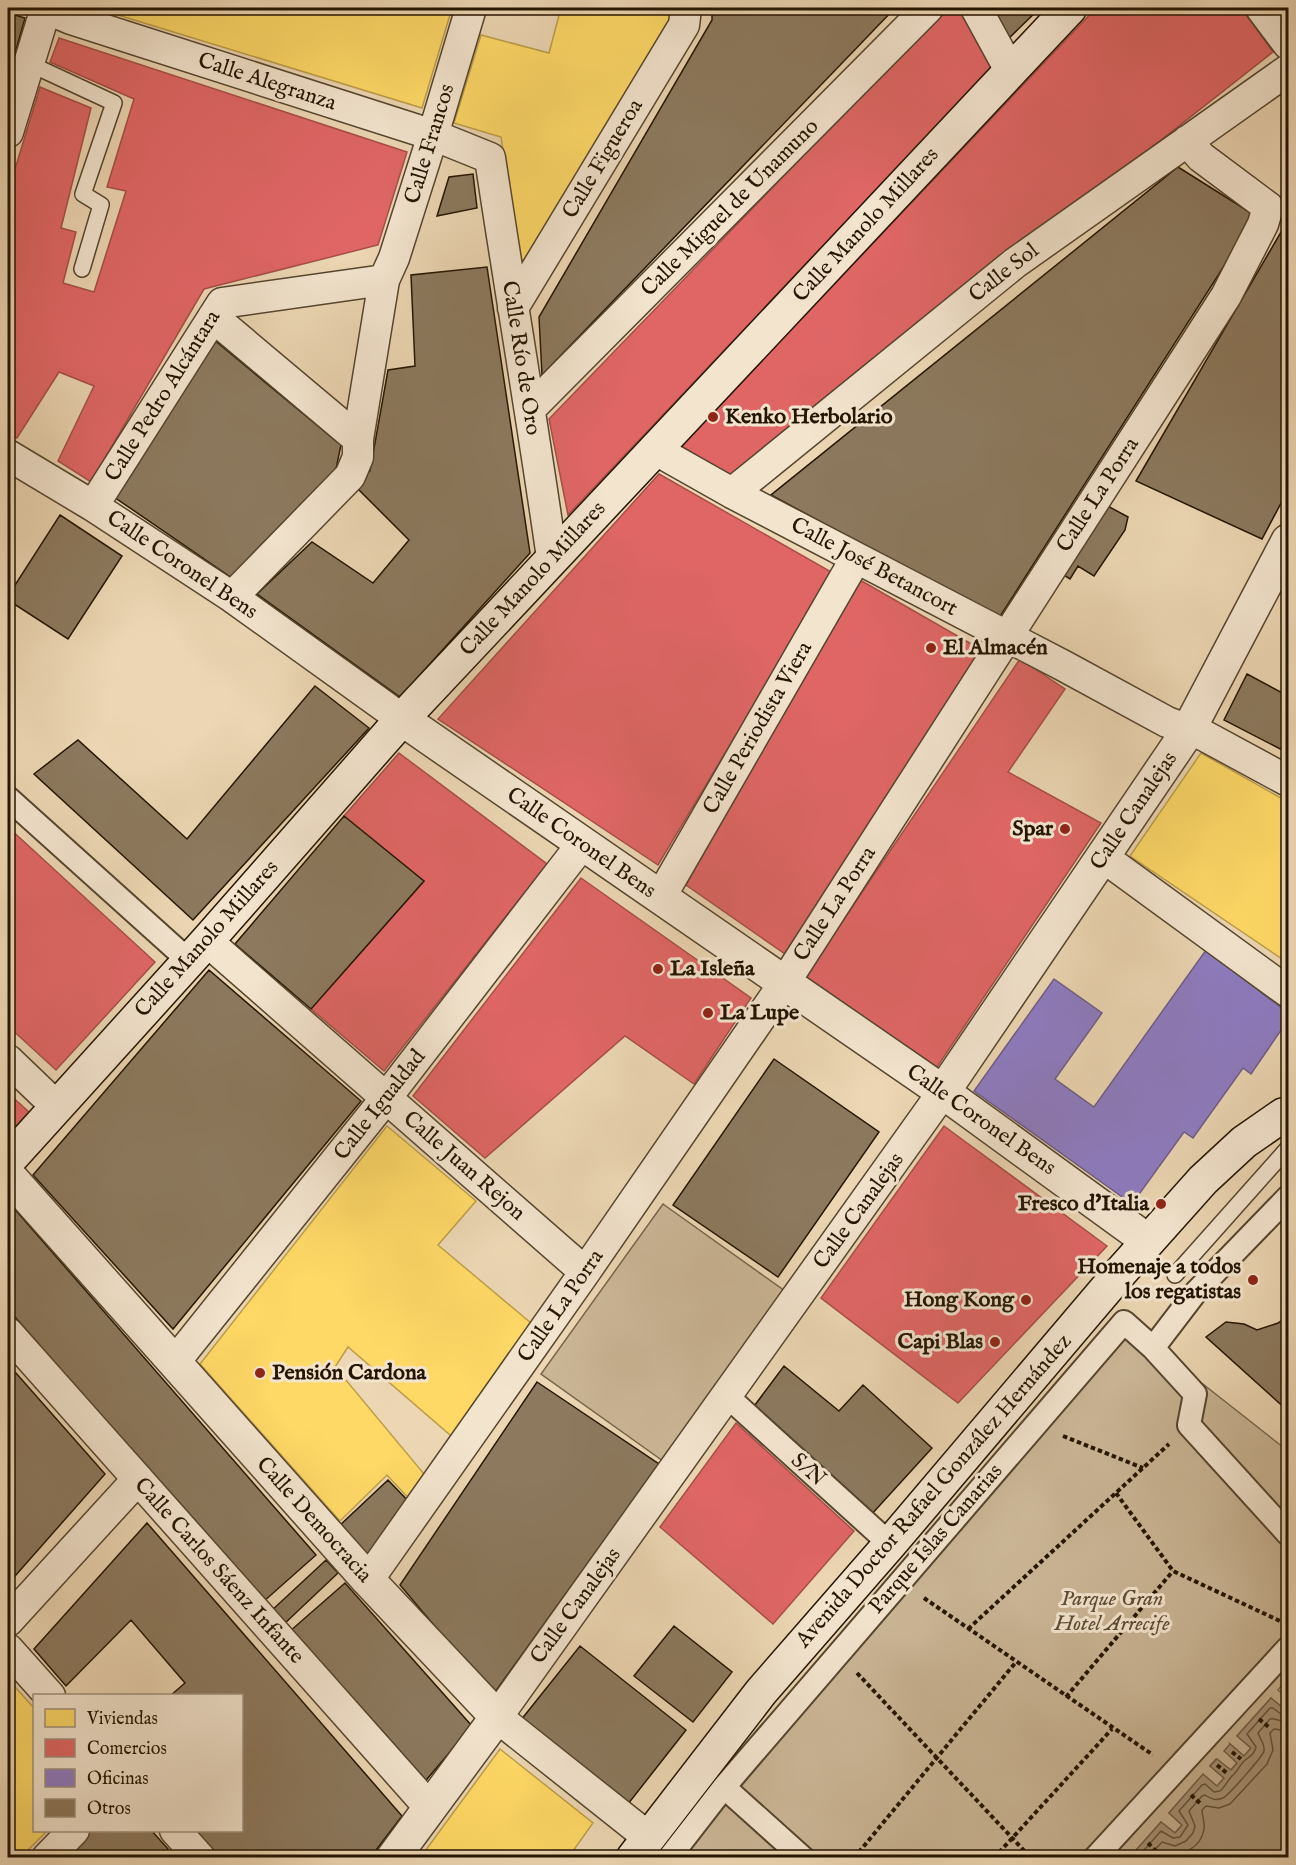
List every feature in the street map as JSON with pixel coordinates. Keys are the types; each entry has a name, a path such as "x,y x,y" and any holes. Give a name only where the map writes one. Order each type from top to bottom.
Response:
{"main road":[{"name":"Calle Manolo Millares","path":"8,1161 198,951 402,719 1070,8"},
{"name":"Calle Canalejas","path":"943,1092 1188,731 1288,541"},
{"name":"Calle Coronel Bens","path":"402,719 943,1092 1148,1241"},
{"name":"Avenida Doctor Rafael González Hernández","path":"650,1851 761,1692 1148,1241 1203,1180 1244,1142 1283,1115 1288,1114"},
{"name":"Calle Democracia","path":"8,1175 368,1580 497,1717"},
{"name":"Calle Canalejas","path":"393,1857 497,1717"}],"street":[{"name":"Calle Alegranza","path":"45,8 71,19 434,135 490,158"},
{"path":"8,132 45,8"},
{"name":"Calle Francos","path":"232,597 350,476 358,457 358,439 384,280 394,258 434,135 471,8"},
{"name":"Calle Figueroa","path":"513,308 684,25 686,8"},
{"name":"Calle Miguel de Unamuno","path":"531,408 928,8"},
{"path":"976,8 1011,72"},
{"path":"1261,8 1288,44"},
{"name":"Calle Sol","path":"732,493 1015,263 1288,70"},
{"path":"1186,141 1201,157 1278,202"},
{"name":"Calle Río de Oro","path":"490,158 531,408 552,558"},
{"name":"Calle La Porra","path":"368,1580 585,1272 785,982 1226,296 1263,224 1278,202"},
{"name":"Calle Pedro Alcántara","path":"93,506 222,303 384,280"},
{"path":"213,317 358,439"},
{"name":"Calle José Betancort","path":"654,449 732,493 1167,722 1203,735 1288,781"},
{"name":"Calle Coronel Bens","path":"8,455 93,506 232,597 402,719"},
{"name":"Calle Periodista Viera","path":"660,898 856,558"},
{"path":"8,798 198,951"},
{"name":"Calle Igualdad","path":"174,1363 386,1098 582,844"},
{"path":"1103,857 1288,992"},
{"name":"Calle Juan Rejon","path":"198,951 386,1098 585,1272"},
{"path":"8,1060 57,1107"},
{"name":"Calle Canalejas","path":"497,1717 943,1092"},
{"path":"1153,1348 1195,1293 1288,1197"},
{"name":"Parque Islas Canarias","path":"650,1851 724,1787 1124,1322 1153,1348 1195,1394 1189,1425"},
{"name":"Calle Carlos Sáenz Infante","path":"8,1333 430,1808"},
{"name":"S/N","path":"727,1396 890,1544"},
{"path":"1189,1425 1288,1534"},
{"path":"8,1621 138,1479"},
{"path":"1095,1857 1288,1648"},
{"path":"8,1649 49,1694"},
{"name":"Calle Democracia","path":"497,1717 650,1851"},
{"path":"724,1787 803,1857"},
{"path":"47,1857 72,1832"},
{"path":"177,1832 200,1857"}],"lane":[{"path":"28,63 114,103 83,194 100,205 82,269"},
{"path":"1175,1275 1288,1148"}],"path":[{"path":"1035,1425 1143,1468"},
{"path":"968,1629 1189,1425"},
{"path":"1116,1493 1173,1571 1288,1625"},
{"path":"1066,1697 1173,1571"},
{"path":"899,1581 1176,1771"},
{"path":"838,1653 1031,1857"},
{"path":"854,1857 1016,1662"},
{"path":"1255,1715 1270,1728"},
{"path":"994,1857 1112,1729"},
{"path":"1227,1747 1241,1759"},
{"path":"1214,1762 1228,1774"},
{"path":"1188,1792 1202,1805"},
{"path":"1145,1840 1158,1852"}],"green space":[{"path":"663,1204 785,1291 663,1461 541,1374"},
{"name":"Parque Gran Hotel Arrecife","path":"1124,1322 1288,1451 1288,1678 1278,1690 1288,1699 1285,1710 1271,1698 1237,1736 1251,1748 1244,1756 1230,1744 1237,1763 1230,1771 1216,1759 1210,1766 1224,1778 1217,1787 1203,1775 1169,1813 1182,1825 1175,1833 1161,1822 1130,1857 682,1858"}],"water":[{"path":"1271,1698 1284,1709 1288,1705 1288,1857 1130,1857 1161,1822 1175,1833 1182,1825 1169,1813 1203,1774 1217,1786 1224,1778 1210,1766 1217,1759 1231,1770 1237,1763 1224,1751 1230,1744 1244,1756 1251,1748 1237,1736"}],"building: Viviendas":[{"path":"95,8 452,8 422,108"},
{"path":"561,8 670,8 669,29 524,260 520,260 501,137 454,123 481,35 549,53"},
{"path":"1201,753 1288,802 1288,963 1130,856"},
{"path":"387,1126 476,1201 438,1245 532,1324 456,1440 348,1347 335,1367 429,1480 414,1504 387,1475 340,1521 200,1364"},
{"path":"8,1679 33,1707 33,1832 46,1832 20,1858 8,1858"},
{"path":"500,1749 593,1823 568,1858 420,1858"}],"building: Comercios":[{"path":"946,8 964,8 995,64 568,515 549,419"},
{"path":"1096,8 1241,8 1273,52 733,477 681,446"},
{"path":"59,38 407,152 378,245 204,289 91,482 58,461 94,386 59,372 17,438 8,433 8,192 40,87 91,108 61,228 76,232 63,283 94,292 126,191 107,187 134,99 50,62"},
{"path":"659,474 833,573 658,865 438,719"},
{"path":"860,580 982,650 785,954 686,885"},
{"path":"1020,659 1065,689 1008,772 1101,823 937,1067 804,978"},
{"path":"399,753 547,864 384,1071 311,1009 424,881 344,816"},
{"path":"8,827 155,962 56,1070 8,1026"},
{"path":"581,878 751,998 694,1084 625,1036 485,1158 413,1096"},
{"path":"8,1093 29,1112 8,1135"},
{"path":"944,1126 1107,1246 958,1403 821,1298"},
{"path":"736,1423 854,1531 773,1624 660,1527"}],"building: Oficinas":[{"path":"1206,950 1288,1013 1288,1020 1251,1074 1243,1068 1193,1138 1184,1132 1132,1204 974,1091 1054,979 1102,1013 1055,1079 1094,1107"}],"building: Otros":[{"path":"712,8 895,8 542,375 539,317 712,20"},
{"path":"992,8 1040,8 1007,40"},
{"path":"8,13 25,18 8,78"},
{"path":"1178,167 1256,216 999,618 771,495"},
{"path":"473,174 477,208 437,216 449,177"},
{"path":"1288,220 1288,490 1262,539 1136,481"},
{"path":"487,267 530,553 400,697 257,594 312,542 373,583 409,540 355,486 370,471 388,370 415,366 411,275"},
{"path":"213,339 341,445 336,469 232,578 114,497"},
{"path":"1104,504 1128,517 1125,530 1094,576 1078,566 1070,579 1059,572"},
{"path":"60,515 122,556 68,639 8,600 8,596"},
{"path":"1247,674 1288,696 1288,753 1224,720"},
{"path":"315,686 369,728 193,920 34,774 78,740 187,839"},
{"path":"344,816 424,881 311,1009 235,944"},
{"path":"209,970 361,1101 173,1329 33,1175"},
{"path":"774,1059 879,1132 778,1277 673,1205"},
{"path":"12,1206 316,1555 263,1602 8,1309 8,1211"},
{"path":"1288,1316 1288,1411 1206,1337 1226,1322 1244,1324 1257,1330 1278,1323"},
{"path":"8,1364 105,1474 8,1584"},
{"path":"784,1366 839,1411 863,1385 932,1448 871,1515 752,1409"},
{"path":"537,1382 659,1464 493,1695 400,1585"},
{"path":"388,1480 413,1506 366,1558 338,1527"},
{"path":"147,1523 402,1816 370,1858 218,1858 196,1832 243,1832 243,1694 172,1694 185,1683 131,1620 66,1686 34,1649"},
{"path":"326,1560 338,1573 282,1626 270,1612"},
{"path":"345,1583 472,1726 422,1785 289,1632"},
{"path":"674,1626 732,1672 693,1722 634,1676"},
{"path":"580,1646 686,1730 628,1804 521,1720"},
{"path":"83,1832 153,1832 168,1849 159,1858 57,1857"}],"place":[{"name":"Kenko Herbolario","path":"713,417"},
{"name":"El Almacén","path":"931,648"},
{"name":"Spar","path":"1065,829"},
{"name":"La Isleña","path":"658,969"},
{"name":"La Lupe","path":"708,1013"},
{"name":"Fresco d'Italia","path":"1161,1204"},
{"name":"Homenaje a todos los regatistas","path":"1253,1280"},
{"name":"Hong Kong","path":"1026,1300"},
{"name":"Capi Blas","path":"995,1342"},
{"name":"Pensión Cardona","path":"260,1373"}]}
